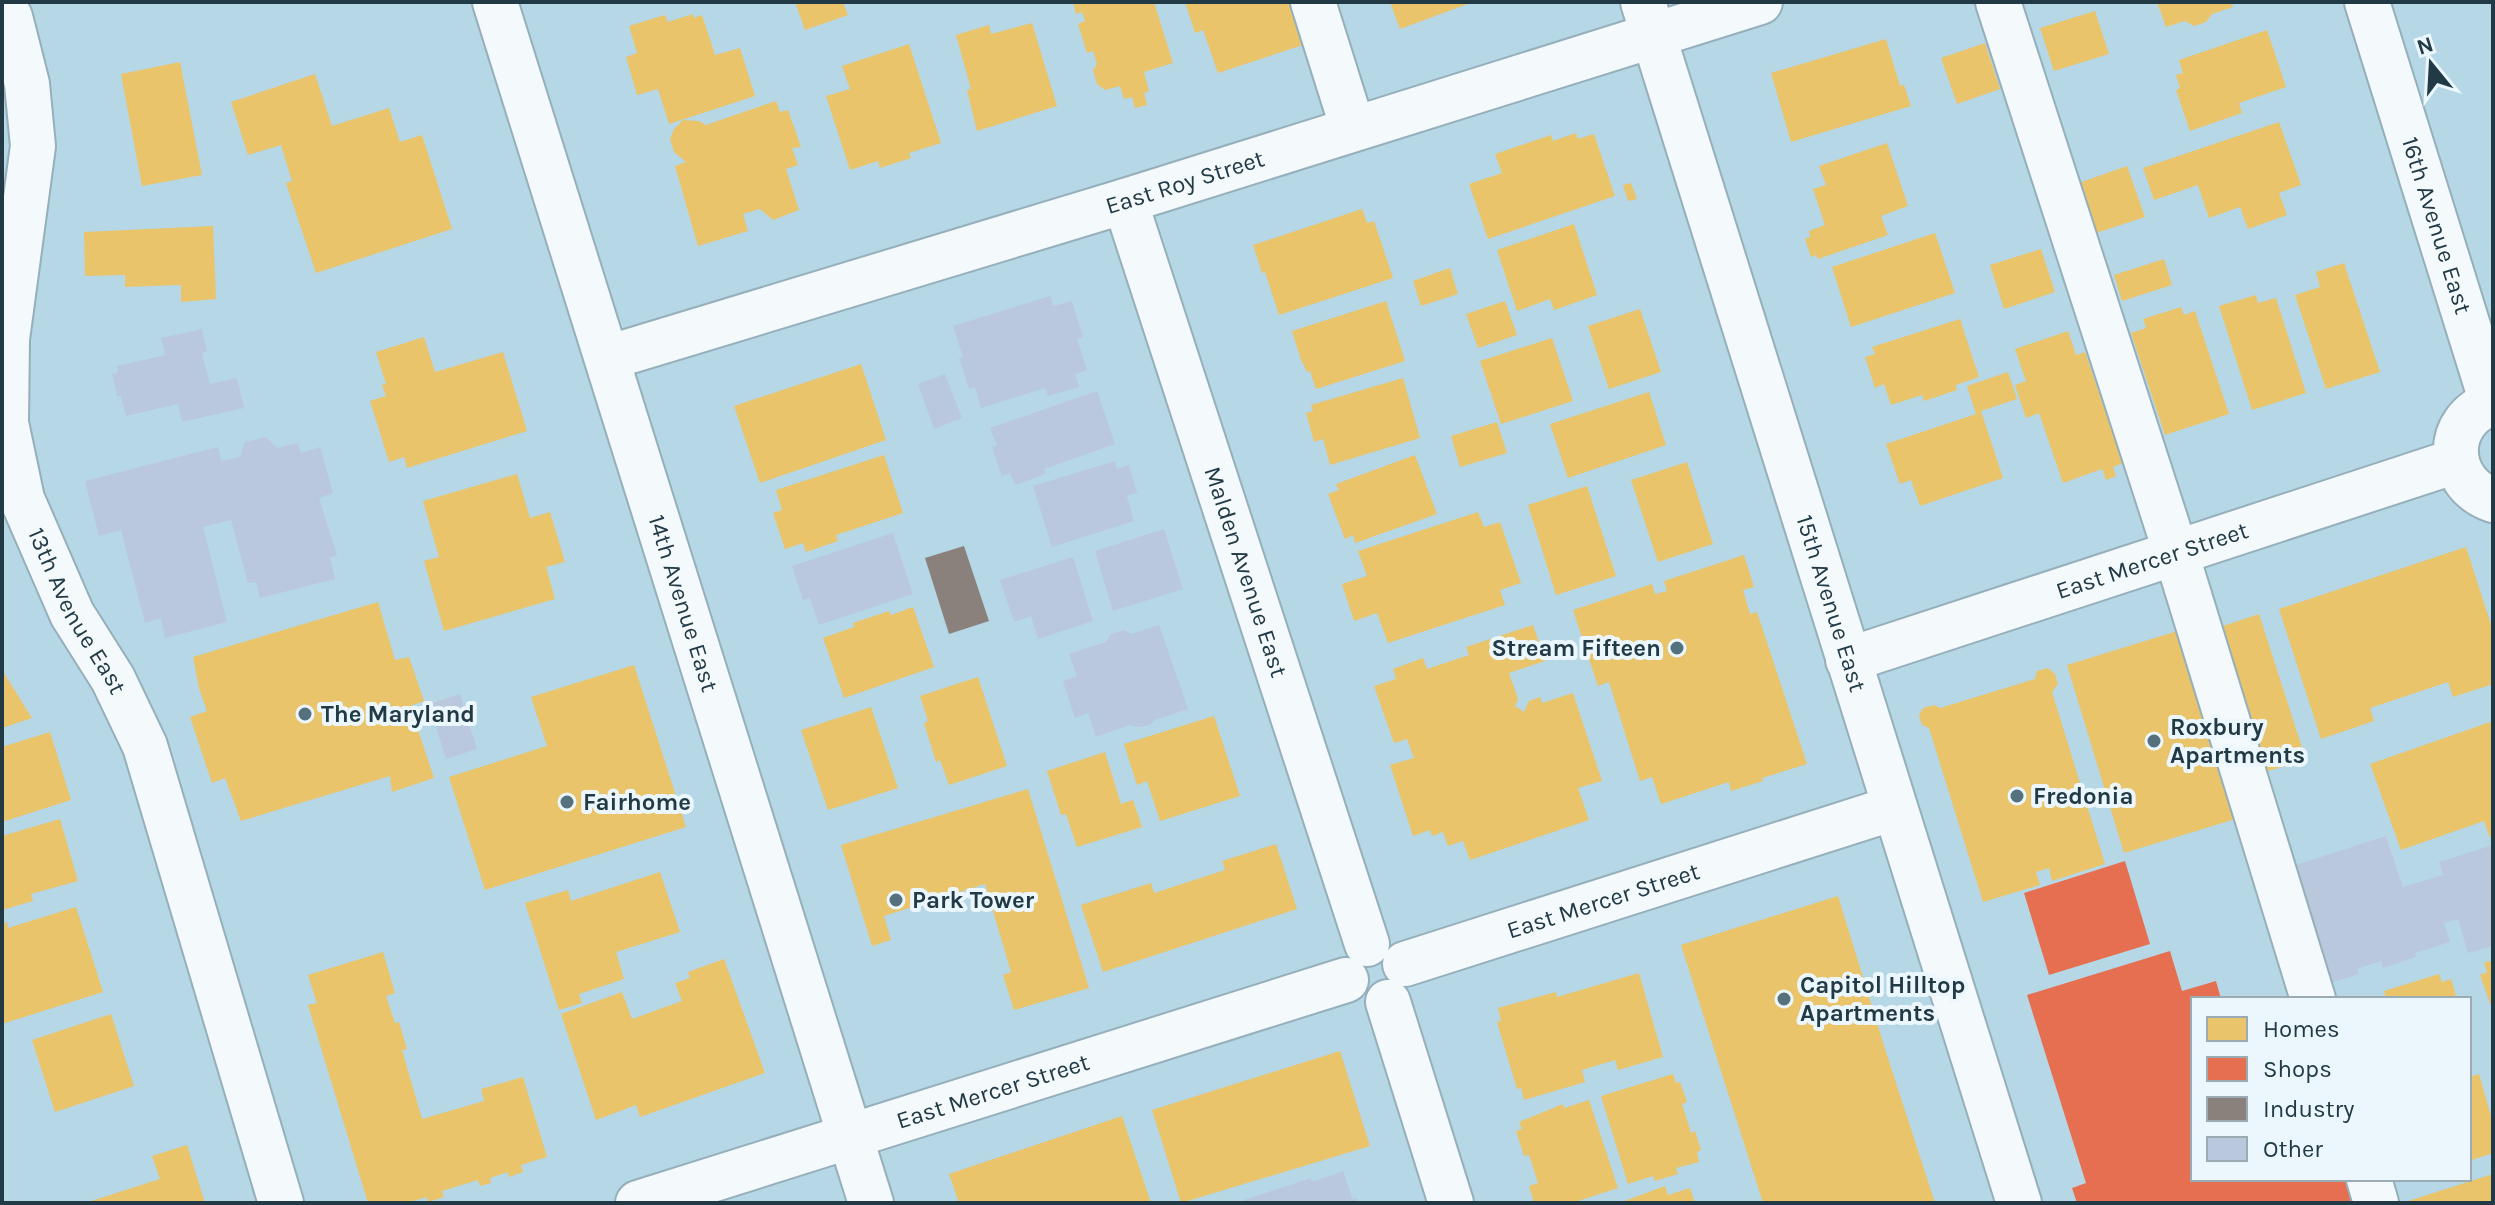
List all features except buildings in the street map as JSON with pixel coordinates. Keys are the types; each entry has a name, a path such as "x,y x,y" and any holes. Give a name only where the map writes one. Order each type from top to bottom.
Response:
{"street":[{"name":"14th Avenue East","path":"495,2 871,1203"},
{"path":"1313,2 1353,129"},
{"name":"East Roy Street","path":"607,358 1353,129 1648,19 1760,2"},
{"path":"1998,2 2176,553 2312,997"},
{"name":"16th Avenue East","path":"2367,2 2492,403"},
{"name":"13th Avenue East","path":"2,4 10,17 27,84 33,146 7,339 6,423 12,502 72,614 113,679 145,746 281,1203"},
{"name":"15th Avenue East","path":"1648,19 2019,1203"},
{"name":"Malden Avenue East","path":"1125,201 1357,962"},
{"path":"2492,403 2472,414 2461,427 2456,443 2456,461 2460,474 2470,487 2493,500"},
{"name":"East Mercer Street","path":"1848,660 2456,461"},
{"name":"East Mercer Street","path":"1396,983 1894,808"},
{"path":"1357,962 1352,993 1360,1000 1369,1003 1396,983 1451,1203"},
{"name":"East Mercer Street","path":"638,1203 718,1191 849,1136 1357,962"},
{"path":"2370,1181 2376,1203"}],"place":[{"name":"Stream Fifteen","path":"1677,648"},
{"name":"The Maryland","path":"305,714"},
{"name":"Roxbury Apartments","path":"2154,741"},
{"name":"Fredonia","path":"2017,796"},
{"name":"Fairhome","path":"567,802"},
{"name":"Park Tower","path":"896,900"},
{"name":"Capitol Hilltop Apartments","path":"1784,999"}]}
